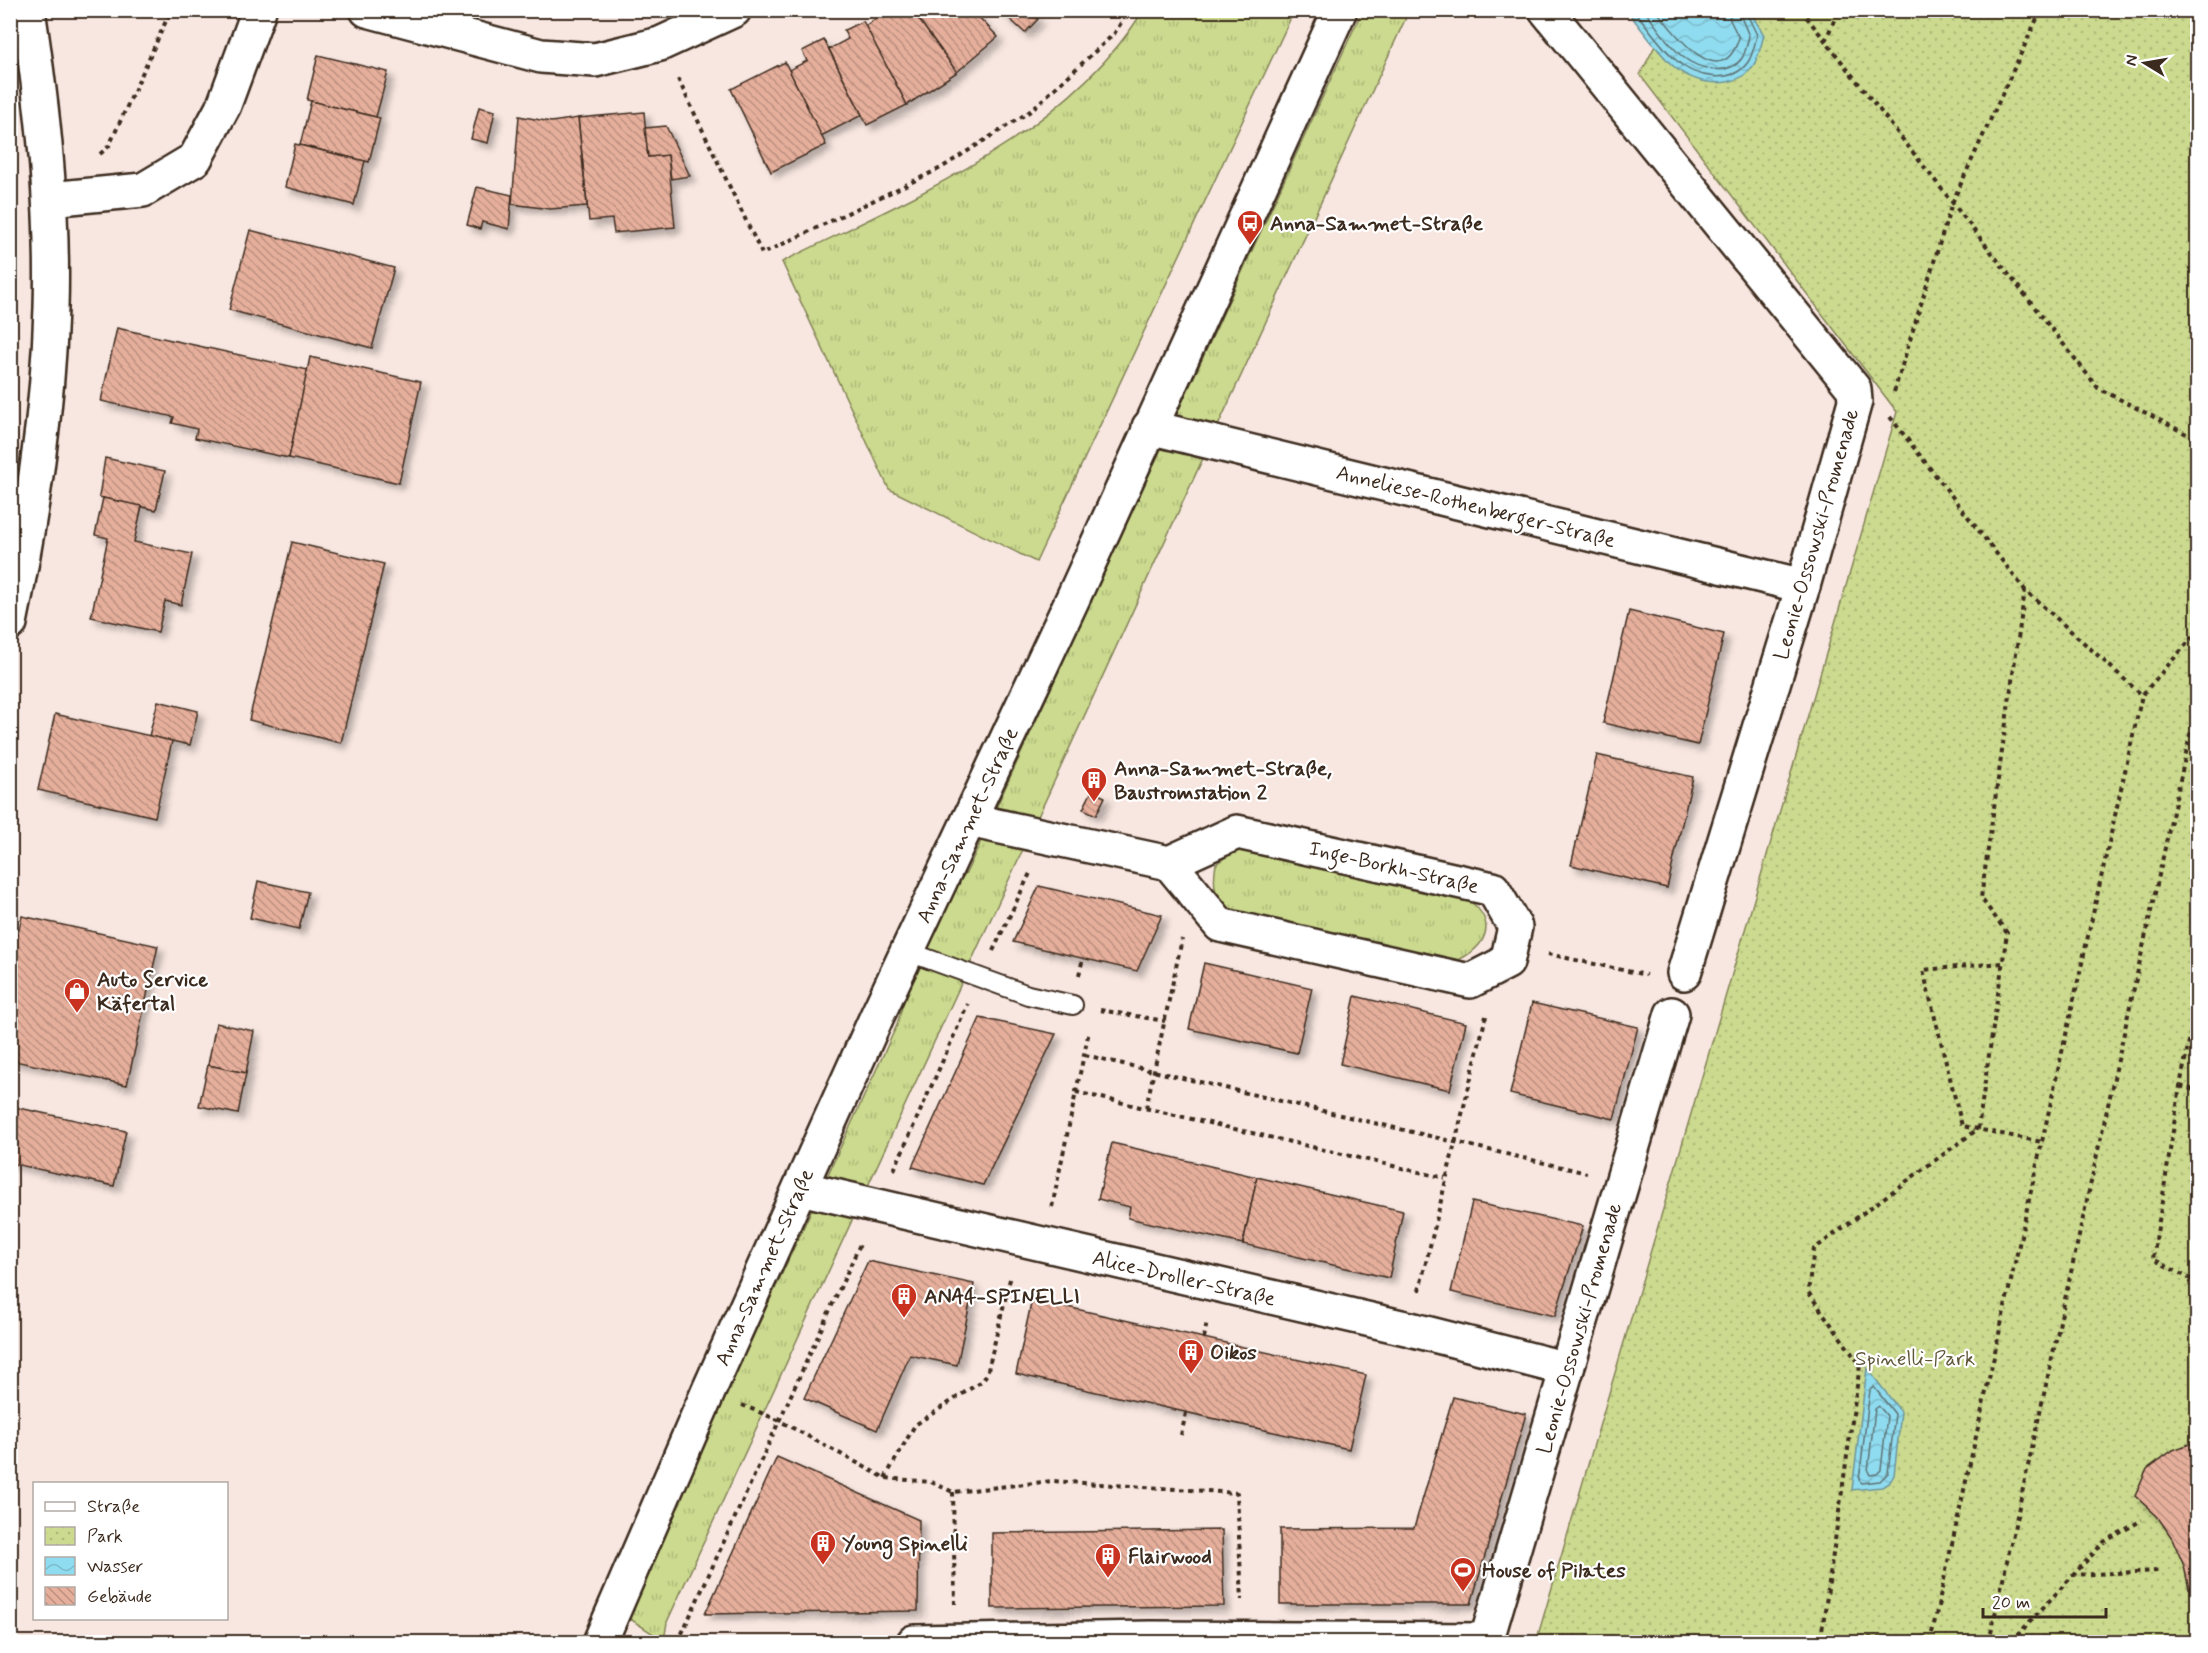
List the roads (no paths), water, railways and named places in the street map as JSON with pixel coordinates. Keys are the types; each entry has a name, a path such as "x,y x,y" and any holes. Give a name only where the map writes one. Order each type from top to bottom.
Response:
{"street":[{"path":"10,623 33,507 43,423 51,308 50,199 39,83 28,10"},
{"path":"50,199 143,190 195,159 224,105 259,10"},
{"path":"367,10 541,56 568,59 609,58 660,44 734,10"},
{"name":"Anna-Sammet-Straße","path":"600,1642 709,1390 800,1188 1340,10"},
{"name":"Leonie-Ossowski-Promenade","path":"1546,10 1854,389 1855,401 1803,586 1684,973"},
{"name":"Anneliese-Rothenberger-Straße","path":"1149,427 1803,586"},
{"path":"969,820 1169,863"},
{"name":"Inge-Borkh-Straße","path":"1237,832 1493,889 1515,927 1512,946 1507,962 1488,974 1470,981 1220,925 1169,863 1237,832"},
{"name":"Leonie-Ossowski-Promenade","path":"1487,1641 1672,1014"},
{"name":"Alice-Droller-Straße","path":"800,1188 1031,1244 1410,1329 1567,1370"},
{"path":"914,1642 1244,1638 1487,1641"}],"lane":[{"path":"909,952 1028,995 1073,1005"}],"water":[{"path":"1627,11 1750,11 1764,35 1755,63 1745,74 1736,80 1725,82 1701,81 1690,77 1671,64"},
{"path":"1867,1368 1901,1412 1894,1475 1890,1482 1882,1487 1852,1490"}],"place":[{"name":"Anna-Sammet-Straße","path":"1250,246"},
{"name":"Anna-Sammet-Straße, Baustromstation 2","path":"1094,803"},
{"name":"Auto Service Käfertal","path":"77,1014"},
{"name":"ANA4-SPINELLI","path":"904,1319"},
{"name":"Oikos","path":"1191,1375"},
{"name":"Young Spinelli","path":"823,1566"},
{"name":"Flairwood","path":"1108,1579"},
{"name":"House of Pilates","path":"1463,1593"}],"park label":[{"name":"Spinelli-Park","path":"1915,1358"}]}
